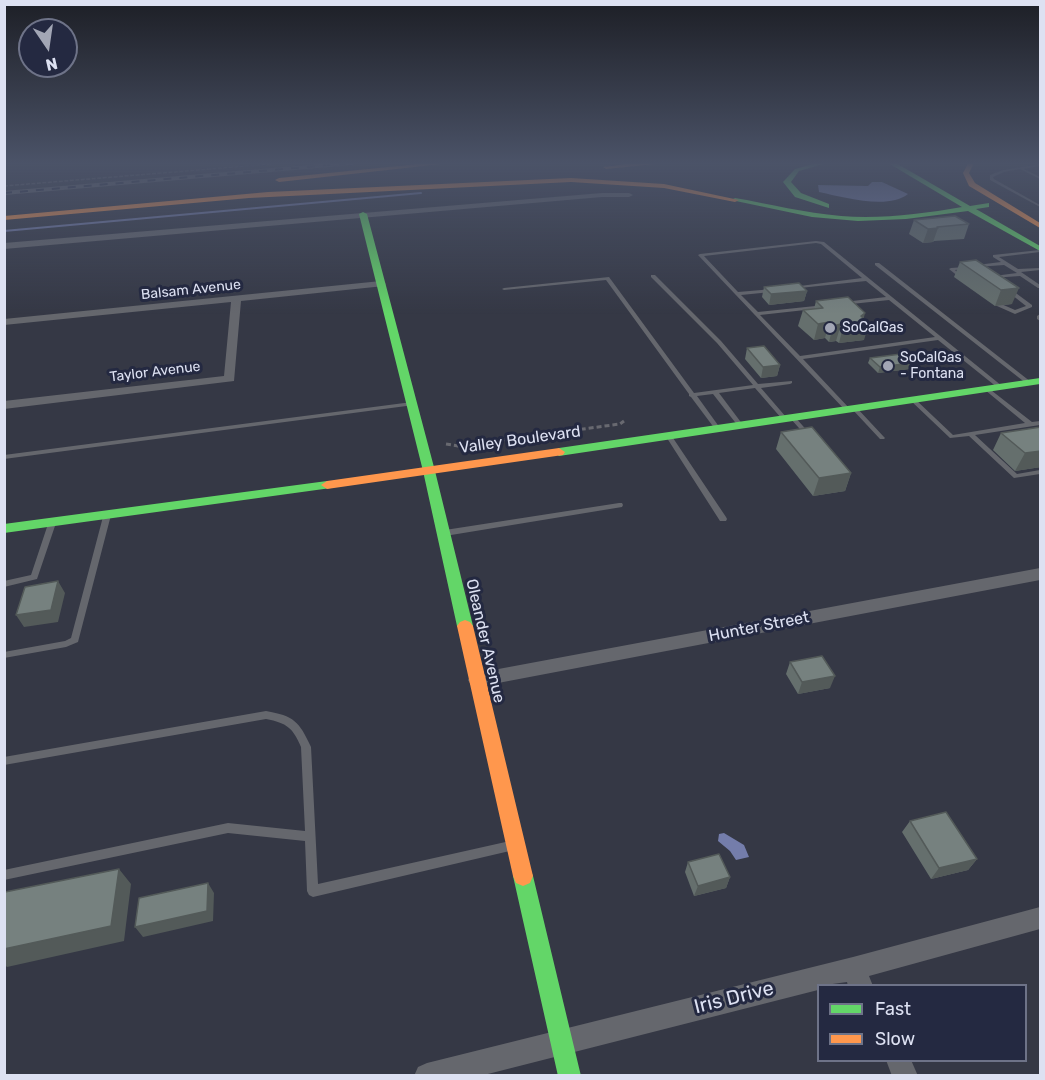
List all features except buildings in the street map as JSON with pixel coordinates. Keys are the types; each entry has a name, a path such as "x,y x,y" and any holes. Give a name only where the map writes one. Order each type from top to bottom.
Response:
{"main road":[{"path":"4,218 44,213"},
{"path":"813,213 838,218 882,219 920,213"},
{"path":"975,213 1041,250"},
{"path":"1001,213 1041,235"},
{"path":"1020,213 1041,226"},
{"name":"Oleander Avenue","path":"363,214 429,471 570,1076"},
{"name":"Valley Boulevard","path":"4,529 429,471 1035,382"}],"street":[{"path":"4,246 371,213"},
{"name":"Balsam Avenue","path":"4,322 381,284"},
{"name":"Taylor Avenue","path":"4,405 230,379 236,299"},
{"name":"Hunter Street","path":"477,680 1041,574"},
{"name":"Iris Drive","path":"825,984 857,977 1041,918"},
{"name":"Iris Drive","path":"427,1076 562,1041 817,986"},
{"path":"899,1062 905,1076"}],"lane":[{"path":"882,438 798,358 700,255 822,243 940,338 1031,425"},
{"path":"1041,250 995,256 1041,287"},
{"path":"959,276 951,269 1005,263"},
{"path":"877,264 1035,382"},
{"path":"999,305 1015,312 1030,306 991,278 1041,269"},
{"path":"653,276 718,342 757,387 817,446"},
{"path":"504,289 607,278 717,428"},
{"path":"784,289 867,279"},
{"path":"737,294 772,290"},
{"path":"756,314 890,298"},
{"path":"798,358 940,338"},
{"path":"692,395 790,382"},
{"path":"715,392 740,425"},
{"path":"913,400 952,437 1041,423"},
{"path":"4,457 412,404"},
{"path":"970,434 1016,476 1041,472"},
{"path":"668,435 723,519"},
{"path":"443,533 619,505"},
{"path":"4,655 66,644 75,640 107,515"},
{"path":"4,584 34,577 52,523"},
{"path":"4,761 246,717 266,715 281,717 297,726 306,747 313,891 515,845"},
{"path":"4,875 228,828 311,837"}],"path":[{"path":"446,444 458,446 620,424 624,421"}],"water":[{"path":"724,833 744,845 749,857 736,860 730,851 718,841 719,834"}],"waterway":[{"path":"4,231 197,213"}],"traffic: fast":[{"path":"809,213 858,219 935,213"},
{"path":"978,213 1040,249"},
{"path":"363,214 429,471 465,626"},
{"path":"559,452 1040,381"},
{"path":"4,529 327,485"},
{"path":"523,876 570,1076"}],"traffic: slow":[{"path":"4,218 55,213"},
{"path":"1020,213 1040,226"},
{"path":"327,485 559,452"},
{"path":"465,626 523,876"}],"place":[{"name":"SoCalGas","path":"830,328"},
{"name":"SoCalGas - Fontana","path":"888,366"}]}
